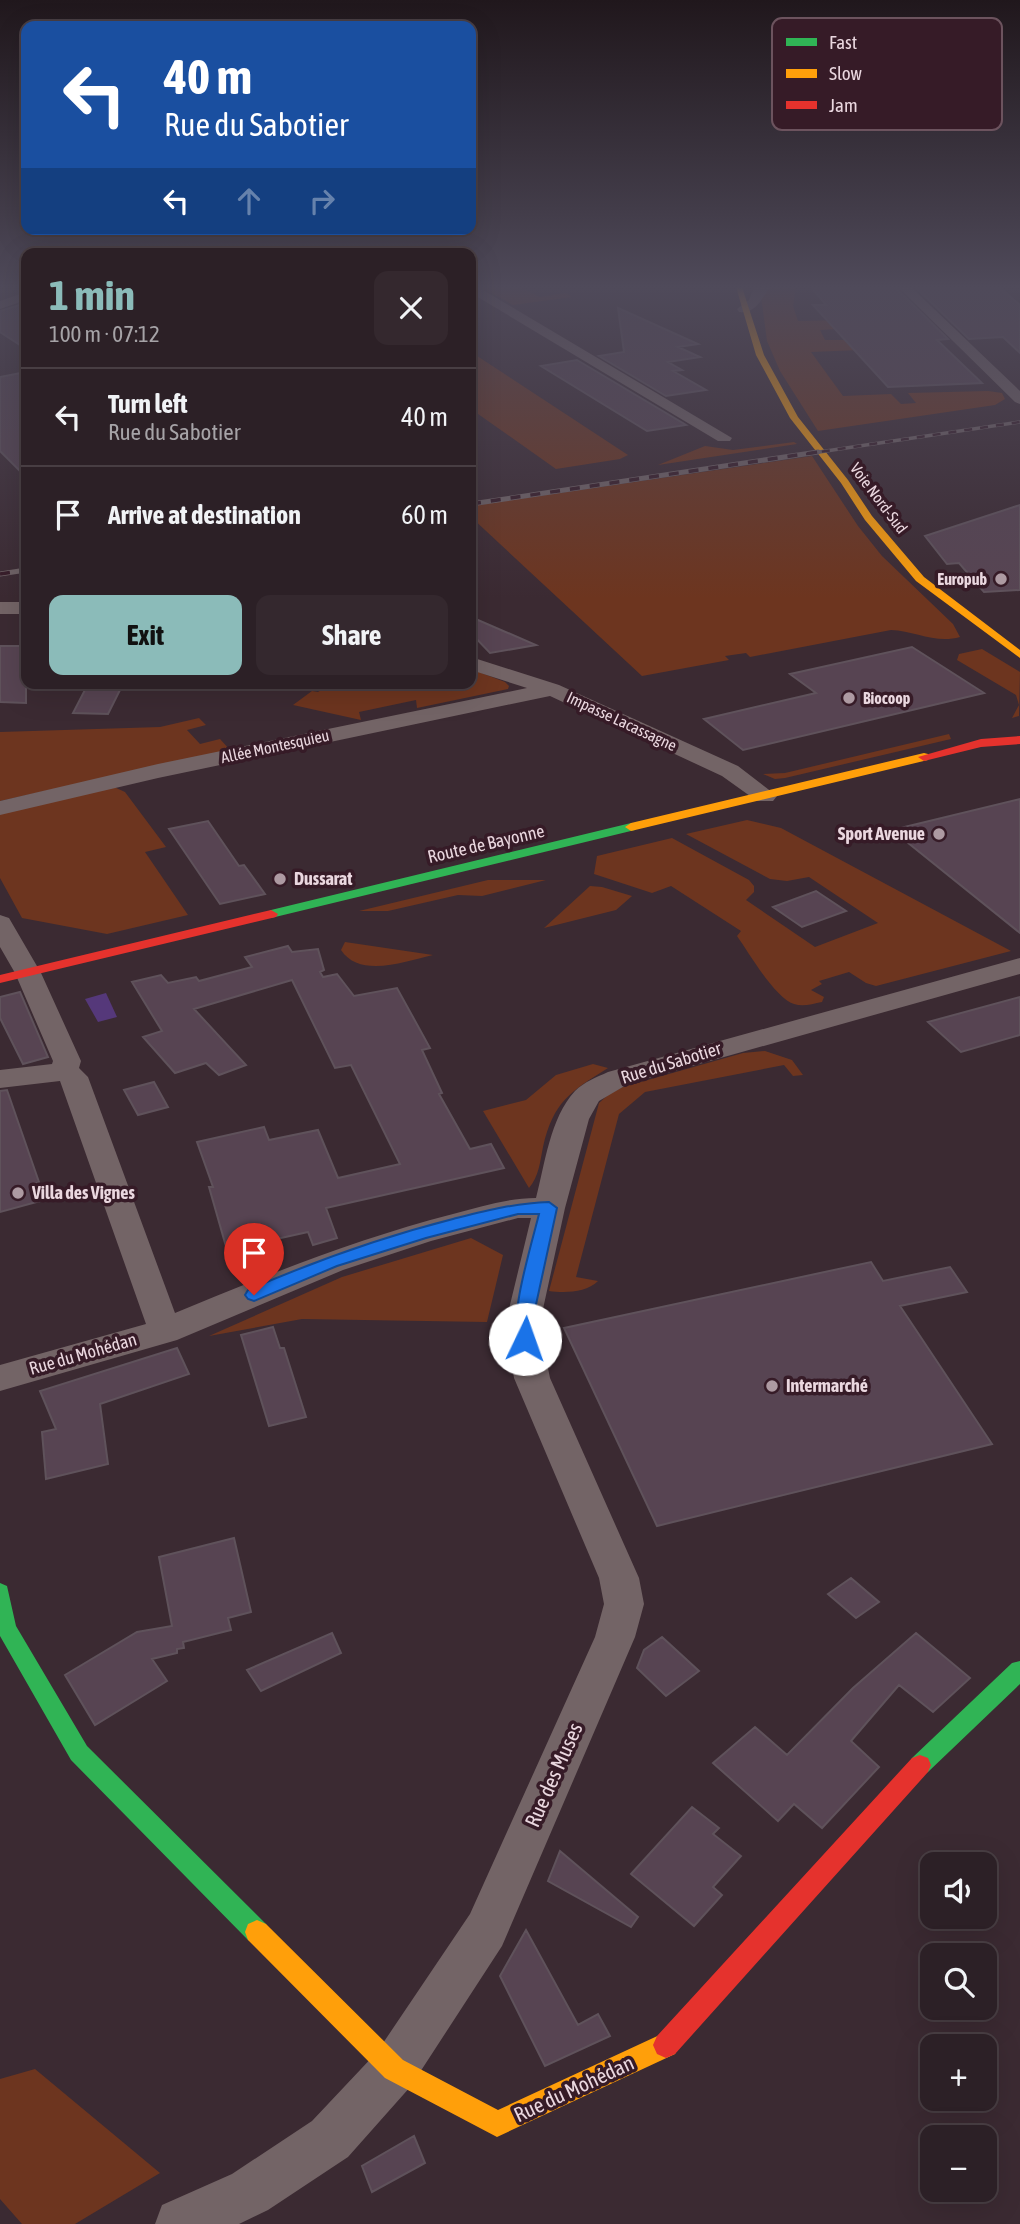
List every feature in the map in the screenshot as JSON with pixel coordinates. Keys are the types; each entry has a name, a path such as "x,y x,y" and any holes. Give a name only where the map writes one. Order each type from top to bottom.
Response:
{"main road":[{"name":"Voie Nord-Sud","path":"779,391 794,418 845,482 868,518 920,579 1020,655"},
{"name":"Voie Nord-Sud","path":"987,630 1020,640"},
{"name":"Route de Bayonne","path":"981,743 1020,726"},
{"name":"Route de Bayonne","path":"14,976 981,743 1020,740"},
{"name":"Rue du Mohédan","path":"0,1592 6,1627 79,1753 394,2069 497,2124 664,2047 937,1747 1020,1670"}],"street":[{"path":"645,391 724,438"},
{"path":"0,608 21,608"},
{"name":"Impasse Lacassagne","path":"476,665 552,689 730,771 765,796"},
{"name":"Allée Montesquieu","path":"0,808 172,768 552,689"},
{"path":"0,923 14,976 67,1061 64,1071"},
{"name":"Rue du Sabotier","path":"549,1208 575,1116 585,1099 600,1087 618,1078 759,1037 1020,965"},
{"path":"0,1079 64,1071 73,1077 161,1316"},
{"name":"Rue du Mohédan","path":"0,1378 101,1349 161,1316 229,1306 331,1262 422,1233 518,1208 549,1208"},
{"name":"Rue des Muses","path":"181,2224 250,2192 330,2139 394,2069 486,1930 615,1637 624,1604 619,1578 532,1378 525,1339 526,1309 549,1208"}],"shaded area":[{"path":"476,391 530,391 628,455 620,459 556,469 476,413"},
{"path":"793,391 839,391 843,396 891,394 901,404 916,403 908,393 988,391 1002,393 1005,399 995,405 818,431"},
{"path":"794,442 797,444 658,465 705,446 733,450"},
{"path":"812,456 858,526 882,556 953,624 960,637 942,639 891,630 750,657 746,653 725,656 729,660 642,676 476,522 476,505"},
{"path":"982,649 1020,672 1019,716 1012,718 1019,705 1016,695 957,660 959,654"},
{"path":"476,671 509,686 508,689 417,708 416,700 359,712 361,720 293,705 312,691 318,692 322,689 476,689"},
{"path":"199,718 206,725 187,730 200,744 220,739 230,750 0,801 0,732 160,727"},
{"path":"949,734 951,739 785,778 775,779 763,774 785,773"},
{"path":"114,787 125,792 166,847 145,852 188,915 107,934 22,918 0,878 0,814"},
{"path":"747,820 781,828 1011,951 876,986 849,972 819,981 822,984 811,990 824,997 822,1002 797,1005 779,993 763,974 737,936 741,931 671,886 652,893 594,874 597,856 672,838 749,880 754,886 754,892 746,900 815,947 878,923 809,877 787,881 770,879 686,834"},
{"path":"488,880 546,880 482,896 458,895 388,911 359,911"},
{"path":"590,886 632,896 616,910 544,928"},
{"path":"345,942 433,955 397,964 371,966 349,959 341,950"},
{"path":"106,993 117,1017 98,1022 85,999"},
{"path":"765,1051 792,1060 803,1075 793,1076 784,1065 645,1092 619,1114 576,1277 598,1281 581,1290 549,1291 599,1103 623,1087 743,1053"},
{"path":"593,1064 608,1068 574,1091 558,1108 547,1132 537,1174 529,1188 483,1111 526,1100 556,1075"},
{"path":"471,1238 503,1255 487,1322 302,1319 209,1336 342,1277"},
{"path":"35,2069 160,2173 75,2224 22,2224 0,2199 0,2079"}],"building":[{"path":"0,391 21,391 21,472 0,451"},
{"path":"581,391 629,391 686,425 647,431"},
{"path":"657,391 701,391 666,396"},
{"path":"1020,505 1020,590 984,592 959,563 947,564 925,536"},
{"path":"476,619 536,645 490,653 476,638"},
{"path":"0,646 21,646 21,689 26,689 26,703 0,702"},
{"path":"912,647 984,693 743,750 704,719 816,693 790,674"},
{"path":"85,689 120,689 108,714 73,713"},
{"path":"1020,799 1020,933 892,830"},
{"path":"208,821 239,866 244,865 265,894 220,904 169,829"},
{"path":"816,891 846,911 802,927 773,907"},
{"path":"288,946 292,952 318,949 324,970 320,972 323,977 337,974 354,996 397,988 430,1048 422,1050 442,1093 439,1094 470,1149 491,1144 504,1168 326,1208 337,1238 313,1245 308,1232 227,1250 209,1187 213,1187 197,1142 264,1127 269,1140 318,1130 338,1178 400,1164 351,1065 335,1068 292,980 194,1009 246,1065 219,1075 206,1063 175,1073 143,1037 162,1031 132,982 161,975 168,983 196,977 199,981 252,967 245,957"},
{"path":"20,992 48,1057 23,1064 0,1018 0,997"},
{"path":"1020,997 1020,1035 961,1052 928,1022"},
{"path":"154,1082 168,1107 138,1115 124,1090"},
{"path":"7,1090 39,1182 33,1184 40,1201 0,1212 0,1091"},
{"name":"Intermarché","path":"871,1262 883,1281 950,1267 967,1292 900,1306 992,1444 657,1526 564,1328"},
{"path":"273,1327 280,1348 284,1348 306,1417 269,1426 241,1335"},
{"path":"177,1348 189,1374 100,1404 108,1464 46,1479 42,1432 56,1429 40,1391"},
{"path":"234,1538 251,1612 228,1618 231,1630 183,1642 184,1648 177,1649 177,1653 152,1659 167,1681 95,1725 65,1675 137,1632 172,1626 159,1557"},
{"path":"851,1578 879,1602 856,1618 828,1594"},
{"path":"332,1633 341,1653 261,1691 247,1670"},
{"path":"916,1633 970,1678 933,1712 899,1685 851,1741 879,1767 822,1828 794,1804 778,1821 713,1763 755,1727 787,1755 853,1688"},
{"path":"662,1637 699,1671 666,1696 637,1668 644,1650"},
{"path":"692,1807 719,1828 713,1834 741,1856 713,1887 722,1895 694,1926 631,1874"},
{"path":"560,1851 638,1917 631,1927 548,1881"},
{"path":"526,1930 578,2025 598,2014 610,2036 545,2066 500,1976"},
{"path":"414,2136 425,2163 372,2192 362,2166"}],"railway":[{"path":"806,454 1020,422"},
{"path":"476,503 818,452"},
{"path":"0,574 21,571"}],"traffic: fast":[{"path":"271,914 631,827"},
{"path":"0,1592 6,1627 79,1753 257,1932"},
{"path":"920,1765 1020,1670"}],"traffic: slow":[{"path":"779,391 794,418 845,482 868,518 920,579 1020,655"},
{"path":"631,827 924,757"},
{"path":"257,1932 394,2069 497,2124 666,2045"}],"traffic: jam":[{"path":"924,757 981,743 1020,740"},
{"path":"0,979 271,914"},
{"path":"666,2045 920,1765"}],"place":[{"name":"Europub","path":"1001,579"},
{"name":"Biocoop","path":"849,698"},
{"name":"Sport Avenue","path":"939,834"},
{"name":"Dussarat","path":"280,879"},
{"name":"Villa des Vignes","path":"18,1193"},
{"name":"Intermarché","path":"772,1386"}],"route":[{"path":"254,1295 331,1262 422,1233 518,1208 549,1208 526,1309 525,1339"}]}
